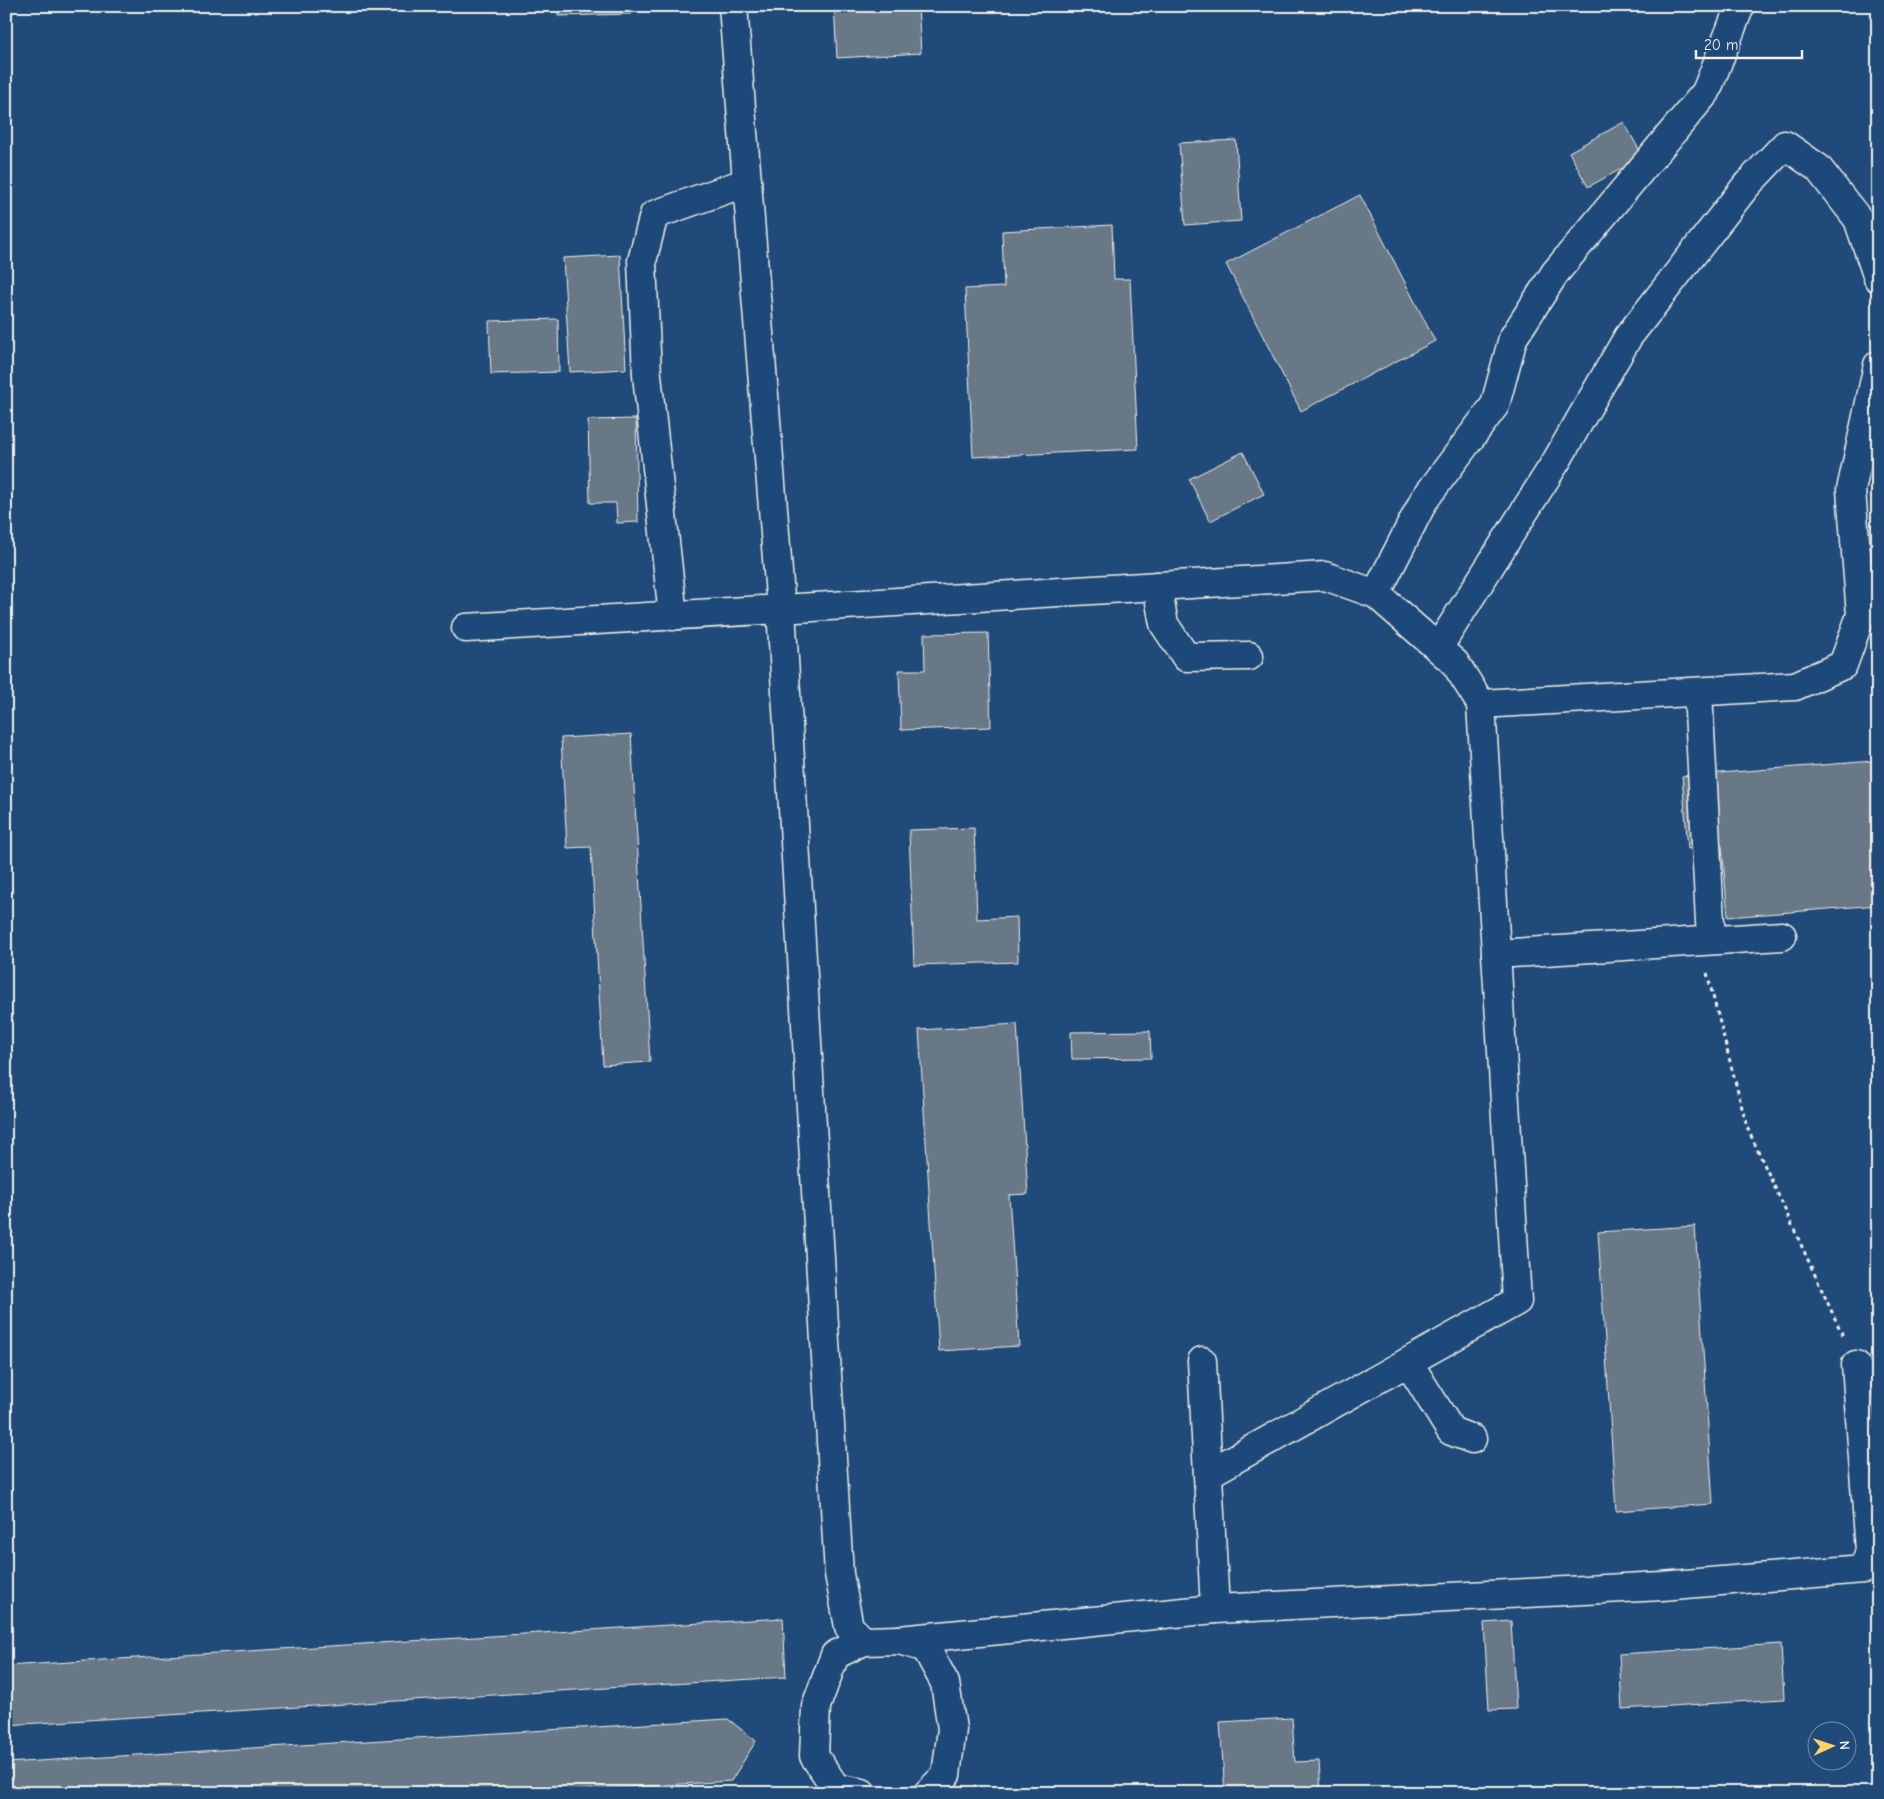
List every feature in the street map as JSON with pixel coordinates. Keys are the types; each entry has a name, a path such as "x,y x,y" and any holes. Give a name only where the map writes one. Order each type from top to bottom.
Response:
{"lane":[{"path":"733,6 780,609 839,1574 849,1627 864,1641"},
{"path":"1376,594 1424,500 1495,405 1513,338 1555,273 1706,92 1740,6"},
{"path":"1438,648 1557,460 1628,337 1746,186 1784,145 1818,168 1858,219 1878,278"},
{"path":"674,616 647,375 642,261 654,215 747,182"},
{"path":"1482,704 1795,686 1842,665 1860,614 1851,490 1878,365"},
{"path":"466,628 1325,576 1376,594 1455,663 1482,704 1517,1301 1208,1474"},
{"path":"1157,586 1164,624 1186,657 1249,656"},
{"path":"1698,692 1705,941"},
{"path":"1496,954 1782,936"},
{"path":"1202,1361 1215,1609"},
{"path":"1408,1362 1450,1431 1472,1439"},
{"path":"862,1793 836,1788 814,1756 816,1706 835,1655 864,1641 900,1640 1215,1609 1662,1586 1863,1569 1870,1551 1856,1365"},
{"path":"900,1640 926,1648 945,1683 952,1729 946,1775 928,1793"}],"path":[{"path":"1705,941 1748,1127 1856,1365"}],"building":[{"path":"558,6 631,6 631,14 558,16"},
{"path":"834,6 918,6 921,53 837,58"},
{"path":"1624,122 1643,157 1588,187 1569,152"},
{"path":"1236,140 1241,221 1185,225 1179,143"},
{"path":"1360,195 1435,341 1301,411 1226,264"},
{"path":"1112,225 1114,279 1130,279 1138,449 973,457 965,289 1004,287 1002,231"},
{"path":"620,255 626,369 570,372 563,258"},
{"path":"558,319 559,372 491,374 489,321"},
{"path":"636,419 638,522 617,523 616,503 590,503 588,420"},
{"path":"1243,452 1264,494 1210,521 1189,479"},
{"path":"988,633 991,727 901,730 899,670 925,670 924,634"},
{"path":"631,734 650,1062 603,1065 591,847 567,848 561,738"},
{"path":"1873,761 1878,821 1878,905 1728,917 1722,846 1688,849 1682,776"},
{"path":"974,828 977,919 1017,917 1018,962 914,965 909,830"},
{"path":"1017,1024 1028,1194 1009,1195 1019,1346 939,1351 919,1030"},
{"path":"1150,1031 1151,1058 1072,1059 1071,1032"},
{"path":"1695,1226 1713,1504 1616,1511 1598,1232"},
{"path":"783,1618 786,1677 6,1725 6,1666"},
{"path":"1511,1621 1516,1709 1489,1710 1484,1623"},
{"path":"1781,1644 1784,1699 1622,1709 1619,1654"},
{"path":"1292,1718 1295,1762 1319,1761 1321,1793 1225,1793 1220,1722"},
{"path":"728,1719 756,1741 731,1781 536,1793 6,1793 6,1763"}]}
